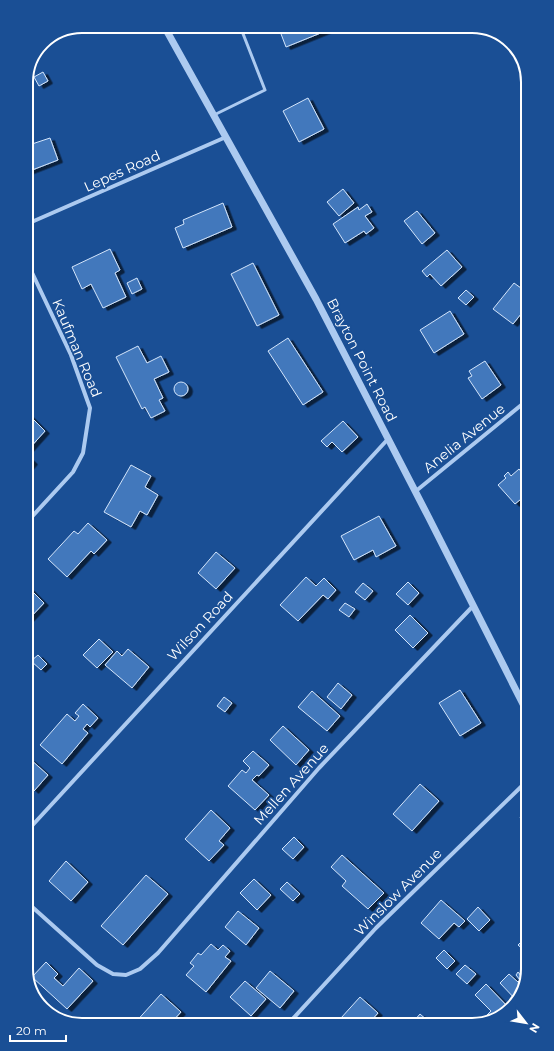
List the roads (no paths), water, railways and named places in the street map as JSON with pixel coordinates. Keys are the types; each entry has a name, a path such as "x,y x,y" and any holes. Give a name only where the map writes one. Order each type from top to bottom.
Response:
{"street":[{"name":"Brayton Point Road","path":"168,33 316,299 416,491 521,700"},
{"name":"Lepes Road","path":"33,221 226,137"},
{"name":"Kaufman Road","path":"33,275 71,355 90,408 83,453 73,472 33,516"},
{"name":"Anelia Avenue","path":"416,491 521,405"},
{"name":"Wilson Road","path":"33,825 388,439"},
{"name":"Mellen Avenue","path":"33,907 97,965 113,974 125,975 140,969 158,953 319,768 473,606"},
{"name":"Winslow Avenue","path":"294,1018 376,928 521,787"}],"lane":[{"path":"214,115 265,90 243,33"}]}
